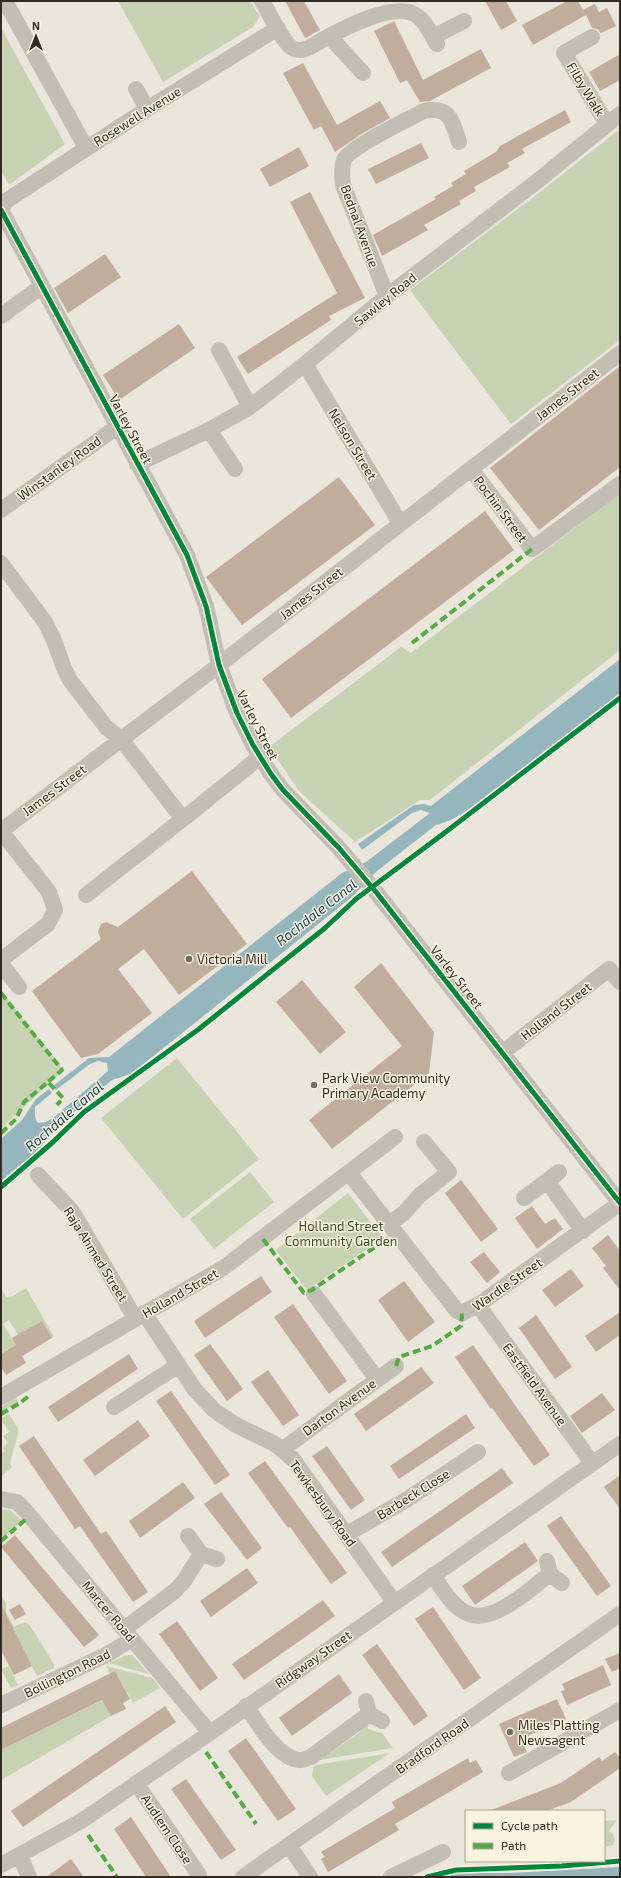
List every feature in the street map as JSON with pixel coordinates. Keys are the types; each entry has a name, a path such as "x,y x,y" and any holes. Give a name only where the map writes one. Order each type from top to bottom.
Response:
{"street":[{"path":"5,1 86,148"},
{"path":"262,1 286,42 292,48 297,50 311,46 329,36 391,11 402,10 416,15 427,27 435,41 464,21"},
{"name":"Rosewell Avenue","path":"1,210 6,201 86,148 278,28"},
{"path":"329,36 362,74"},
{"name":"Filby Walk","path":"592,38 564,53 607,124"},
{"path":"136,89 147,109"},
{"name":"Bednal Avenue","path":"387,296 343,185 342,171 344,159 351,152 366,142 424,111 434,109 442,110 449,115 459,142"},
{"name":"Sawley Road","path":"137,464 209,430 250,407 306,364 387,296 535,183 620,114"},
{"name":"Varley Street","path":"1,210 194,570 206,606 219,665 237,713 260,757 290,798 350,859 620,1203"},
{"path":"1,316 42,286"},
{"path":"219,350 250,407"},
{"name":"James Street","path":"1,831 219,665 620,353"},
{"name":"Nelson Street","path":"306,364 400,523"},
{"name":"Winstanley Road","path":"1,510 117,427"},
{"path":"209,430 235,469"},
{"name":"Pochin Street","path":"471,469 532,549 620,484"},
{"path":"1,563 45,622 70,680 106,727 121,739 183,819"},
{"path":"86,895 260,757"},
{"path":"1,831 49,892 55,910 48,924 1,960"},
{"path":"1,964 19,987"},
{"name":"Holland Street","path":"502,1053 609,969 620,982"},
{"name":"Holland Street","path":"1,1397 223,1268 395,1137"},
{"path":"389,1224 404,1213 420,1195 449,1172 424,1142"},
{"name":"Wardle Street","path":"349,1173 457,1311 462,1313 467,1312 478,1305 620,1203"},
{"name":"Raja Ahmed Street","path":"38,1175 72,1211 140,1316"},
{"path":"524,1198 553,1177 582,1231"},
{"path":"314,1294 377,1379"},
{"name":"Eastfield Avenue","path":"478,1305 592,1463"},
{"name":"Tewkesbury Road","path":"140,1316 195,1390 214,1410 224,1418 266,1439 283,1450 302,1470 394,1602"},
{"path":"114,1407 178,1366"},
{"name":"Darton Avenue","path":"283,1450 396,1366"},
{"name":"Ridgway Street","path":"1,1865 20,1856 83,1820 210,1733 246,1706 620,1444"},
{"name":"Barbeck Close","path":"347,1534 406,1500 478,1452"},
{"name":"Marcer Road","path":"1,1499 17,1502 25,1510 210,1733"},
{"name":"Bollington Road","path":"1,1705 106,1655 128,1634 171,1585 204,1560 188,1536"},
{"path":"433,1575 456,1605 469,1614 481,1615 492,1613 507,1606 553,1573"},
{"name":"Bradford Road","path":"243,1877 620,1614"},
{"path":"246,1706 277,1748 301,1766 372,1712"},
{"path":"509,1773 620,1710"},
{"name":"Audlem Close","path":"136,1783 199,1875"},
{"path":"289,1845 310,1877"},
{"path":"390,1877 443,1852"},
{"path":"20,1856 30,1877"}],"green space":[{"path":"118,1 250,1 260,17 253,27 163,82"},
{"path":"1,28 65,144 9,185 1,170"},
{"path":"620,129 620,340 511,424 410,290 535,196"},
{"path":"620,493 620,650 430,800 420,800 355,842 299,791 269,747 401,647 411,653"},
{"path":"1,991 64,1070 1,1128"},
{"path":"177,1058 259,1159 183,1219 101,1118"},
{"path":"250,1172 274,1202 214,1249 190,1219"},
{"name":"Holland Street Community Garden","path":"348,1193 383,1238 307,1290 276,1250"},
{"path":"1,1288 6,1297 13,1296 26,1288 54,1337 52,1338 42,1321 21,1333 29,1352 9,1320 3,1324 16,1345 1,1354"},
{"path":"16,1398 19,1402 1,1412 1,1407"},
{"path":"9,1414 18,1428 18,1433 10,1464 12,1468 1,1476 1,1454 5,1451 3,1447 8,1443 3,1436 9,1432 2,1421 2,1418"},
{"path":"1,1509 10,1510 22,1521 1,1539"},
{"path":"1,1596 6,1604 6,1612 14,1627 24,1622 29,1624 54,1664 54,1668 37,1676 22,1648 1,1624"},
{"path":"127,1655 132,1655 149,1674 109,1663"},
{"path":"9,1666 18,1685 11,1688 1,1669"},
{"path":"106,1666 152,1678 160,1688 133,1703 115,1671 111,1673 121,1692 118,1694 122,1701 116,1705 120,1712 115,1714 112,1707 107,1708 111,1716 1,1780 1,1750 103,1700 107,1707 117,1702 114,1694 119,1691"},
{"path":"368,1724 368,1729 382,1733 393,1748 320,1760 360,1732 359,1727"},
{"path":"390,1753 326,1796 312,1776 313,1768 316,1765"},
{"path":"617,1820 609,1831 613,1834 615,1840 613,1845 605,1847 605,1821"}],"water":[{"name":"Rochdale Canal","path":"620,659 620,695 461,815 436,825 377,871 352,897 131,1074 112,1080 54,1129 37,1150 1,1181 1,1139 22,1120 36,1099 49,1089 52,1093 35,1107 35,1115 38,1123 46,1122 53,1118 108,1071 107,1063 98,1061 90,1064 56,1090 53,1086 89,1058 109,1057 342,873 366,862 430,813 421,810 412,813 362,850 358,844 414,805 424,804 431,806"},
{"path":"620,1867 620,1877 439,1877 462,1873 510,1873"}],"building":[{"path":"285,1 304,1 320,30 305,38"},
{"path":"485,1 506,1 517,21 501,30"},
{"path":"567,1 578,1 583,10 595,4 599,12 607,8 616,26 601,33 597,29 592,28 586,15 533,45 522,25"},
{"path":"394,21 423,80 481,49 491,68 430,101 420,102 407,80 400,83 374,31"},
{"path":"620,54 620,80 600,91 589,72"},
{"path":"303,63 337,125 380,101 390,118 363,133 335,152 321,126 314,130 283,73"},
{"path":"565,110 571,122 522,149 525,153 507,163 510,167 474,187 476,191 459,201 461,204 424,225 428,230 382,256 373,235 436,199 434,197 453,186 451,183 466,174 464,171 496,152 500,146"},
{"path":"421,143 429,158 376,184 368,169"},
{"path":"299,147 309,166 270,187 260,169"},
{"path":"310,192 365,298 329,316 331,320 248,374 237,357 337,293 290,202"},
{"path":"105,254 121,277 68,313 54,288"},
{"path":"179,324 195,348 119,400 103,375"},
{"path":"620,366 620,467 539,530 490,468"},
{"path":"339,477 375,525 242,625 206,577"},
{"path":"485,511 514,550 291,718 262,679"},
{"name":"Victoria Mill","path":"192,871 247,944 179,995 144,949 118,969 152,1013 98,1054 81,1058 32,991 101,939 98,932 101,924 106,922 118,927"},
{"path":"381,963 434,1032 429,1073 332,1149 309,1120 402,1046 354,987"},
{"path":"302,980 346,1032 320,1054 276,1002"},
{"path":"461,1180 498,1229 481,1242 445,1193"},
{"path":"532,1206 545,1224 555,1218 563,1229 537,1249 515,1218"},
{"path":"608,1235 620,1251 620,1290 603,1268 606,1266 592,1248"},
{"path":"484,1252 500,1272 487,1283 470,1262"},
{"path":"571,1269 584,1286 555,1307 542,1290"},
{"path":"261,1276 272,1292 205,1338 194,1321"},
{"path":"404,1281 435,1322 408,1342 378,1300"},
{"path":"293,1304 347,1381 329,1394 274,1317"},
{"path":"620,1312 620,1335 596,1352 585,1336"},
{"path":"536,1315 572,1367 555,1379 519,1328"},
{"path":"42,1321 52,1338 22,1356 26,1363 6,1375 1,1367 1,1354 16,1345 12,1338"},
{"path":"210,1344 243,1389 227,1401 194,1355"},
{"path":"473,1345 550,1455 534,1466 492,1408 491,1409 455,1357"},
{"path":"129,1354 138,1369 58,1422 48,1407"},
{"path":"421,1367 434,1383 366,1431 354,1414"},
{"path":"268,1370 299,1415 283,1426 251,1382"},
{"path":"171,1391 230,1475 215,1485 156,1401"},
{"path":"602,1393 615,1410 582,1433 570,1416"},
{"path":"466,1414 475,1428 399,1479 390,1466"},
{"path":"138,1420 150,1436 95,1476 83,1460"},
{"path":"34,1436 101,1534 106,1531 148,1592 133,1602 80,1526 75,1529 19,1446"},
{"path":"327,1446 365,1500 351,1510 312,1456"},
{"path":"265,1461 347,1573 331,1584 290,1527 288,1528 248,1473"},
{"path":"502,1468 513,1483 392,1567 381,1552"},
{"path":"620,1475 620,1509 604,1487"},
{"path":"183,1482 195,1498 140,1538 129,1521"},
{"path":"221,1492 262,1548 247,1560 204,1504"},
{"path":"561,1516 611,1586 597,1596 547,1526"},
{"path":"15,1535 99,1635 84,1647 1,1547"},
{"path":"525,1542 538,1561 475,1605 462,1586"},
{"path":"247,1568 258,1583 211,1617 200,1601"},
{"path":"323,1600 335,1616 244,1680 232,1664"},
{"path":"1,1604 32,1666 14,1675 1,1650"},
{"path":"20,1604 26,1614 15,1620 9,1610"},
{"path":"433,1607 481,1678 464,1690 415,1619"},
{"path":"177,1621 218,1678 200,1691 159,1634"},
{"path":"377,1644 428,1716 414,1726 362,1655"},
{"path":"620,1653 620,1668 612,1672 605,1659"},
{"path":"603,1665 611,1685 567,1705 561,1691 565,1690 562,1684"},
{"path":"115,1671 130,1699 123,1703 126,1709 111,1716 102,1700 1,1750 1,1728"},
{"path":"339,1674 352,1693 292,1736 279,1718"},
{"path":"557,1699 566,1719 521,1739 527,1752 514,1757 499,1724"},
{"path":"165,1706 176,1722 23,1827 11,1811"},
{"path":"246,1738 296,1809 278,1821 228,1751"},
{"path":"615,1752 620,1758 620,1768 571,1802 549,1810 492,1810 561,1783 599,1757 602,1761"},
{"path":"468,1758 470,1763 476,1760 483,1772 395,1824 399,1830 328,1872 321,1859 325,1857 321,1852 395,1808 392,1802"},
{"path":"186,1779 236,1850 221,1860 171,1789"},
{"path":"131,1817 171,1877 146,1877 114,1829"},
{"path":"71,1859 84,1877 46,1877"}],"marked path":[{"path":"412,643 532,549"},
{"path":"1,993 62,1070 48,1082"},
{"path":"1,1133 16,1119 24,1102 48,1082 63,1098 57,1105"},
{"path":"263,1239 304,1293 312,1290 388,1238"},
{"path":"396,1366 399,1357 432,1346 461,1326 462,1313"},
{"path":"1,1414 20,1403 30,1395"},
{"path":"1,1541 25,1520"},
{"path":"206,1752 256,1824"},
{"path":"88,1835 117,1877"}],"cycle path":[{"path":"1,210 187,555 206,606 219,665 237,713 253,745 271,774 283,790 339,848 376,892 620,1203"},
{"path":"1,1187 53,1142 84,1112 199,1029 325,928 356,899 620,698"},
{"path":"427,1877 456,1870 562,1866 620,1861"}],"place":[{"name":"Victoria Mill","path":"189,959"},
{"name":"Park View Community Primary Academy","path":"314,1085"},
{"name":"Miles Platting Newsagent","path":"510,1732"}]}
